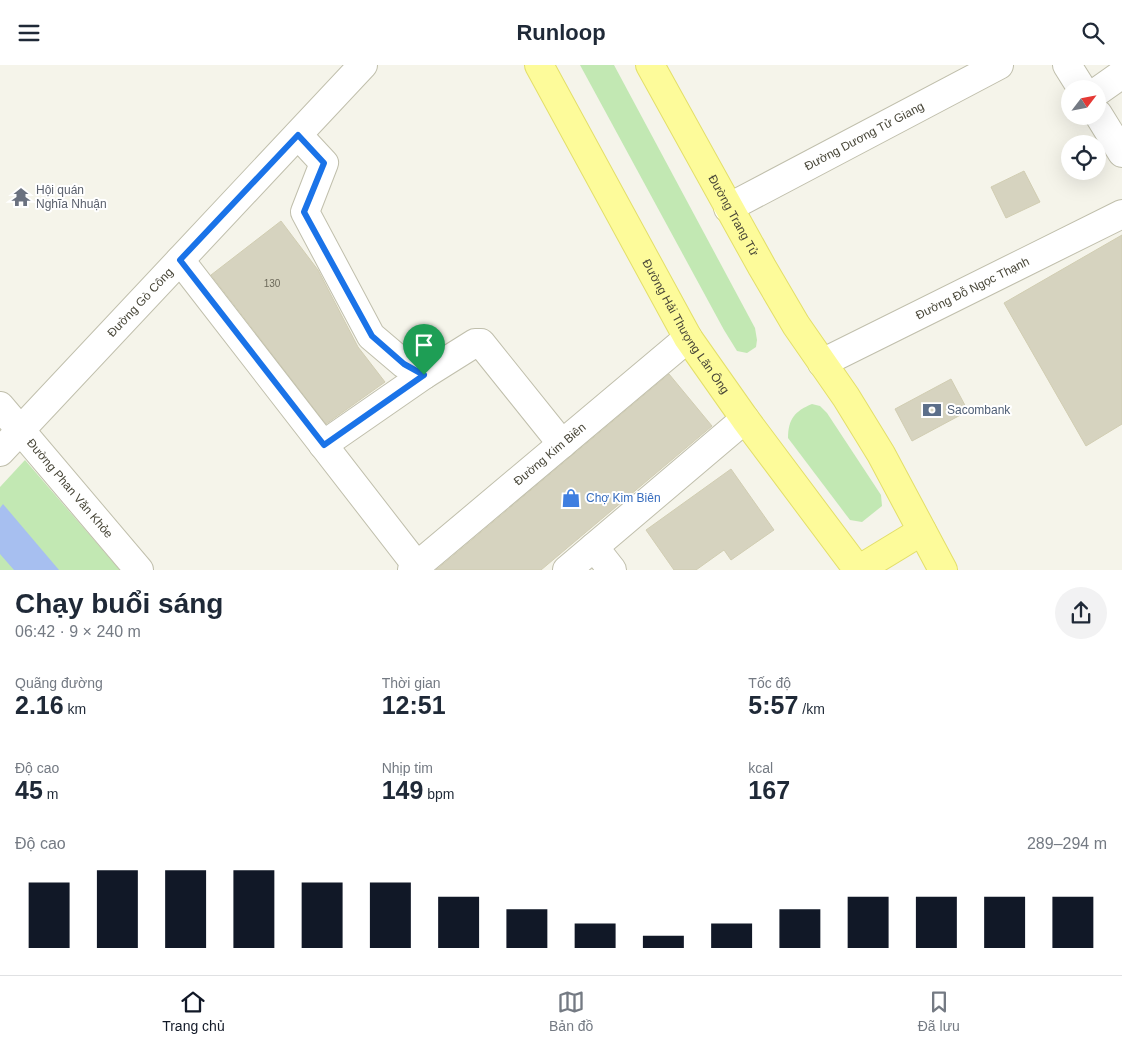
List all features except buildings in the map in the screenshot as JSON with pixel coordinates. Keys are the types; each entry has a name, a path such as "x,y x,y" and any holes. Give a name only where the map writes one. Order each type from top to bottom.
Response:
{"main road":[{"name":"Đường Hải Thượng Lãn Ông","path":"539,65 688,338 745,419 858,570"},
{"name":"Đường Trang Tử","path":"650,65 728,209 796,325 822,363"},
{"path":"822,363 881,453 942,570"},
{"path":"858,570 922,531"}],"street":[{"name":"Đường Gò Công","path":"0,452 363,65"},
{"name":"Đường Dương Tử Giang","path":"728,209 999,65"},
{"path":"1067,65 1076,80"},
{"path":"1106,86 1122,75"},
{"path":"1105,125 1122,153"},
{"path":"298,135 324,163 304,212 372,336 404,364 424,375"},
{"name":"Đường Đỗ Ngọc Thạnh","path":"822,363 1122,214"},
{"path":"180,260 324,445 414,568"},
{"name":"Đường Kim Biên","path":"414,568 688,338"},
{"path":"324,445 424,375 475,343 481,343 562,444"},
{"name":"Đường Phan Văn Khỏe","path":"0,406 139,570"},
{"path":"567,570 745,419"},
{"path":"594,547 612,570"}],"green space":[{"path":"580,65 614,65 755,328 756,347 747,353 737,351 724,330"},
{"path":"812,404 820,406 827,413 881,495 882,506 862,522 850,520 788,438 791,421 797,413"},
{"path":"25,460 120,570 0,570 0,487"}],"water":[{"path":"3,504 59,570 14,570 0,554 0,508"}],"place":[{"name":"Hội quán Nghĩa Nhuận","path":"21,197"},
{"name":"Sacombank","path":"932,410"},
{"name":"Chợ Kim Biên","path":"571,498"}],"route":[{"path":"298,135 324,163 304,212 372,336 404,364 424,375 324,445 180,260 298,135"}]}
